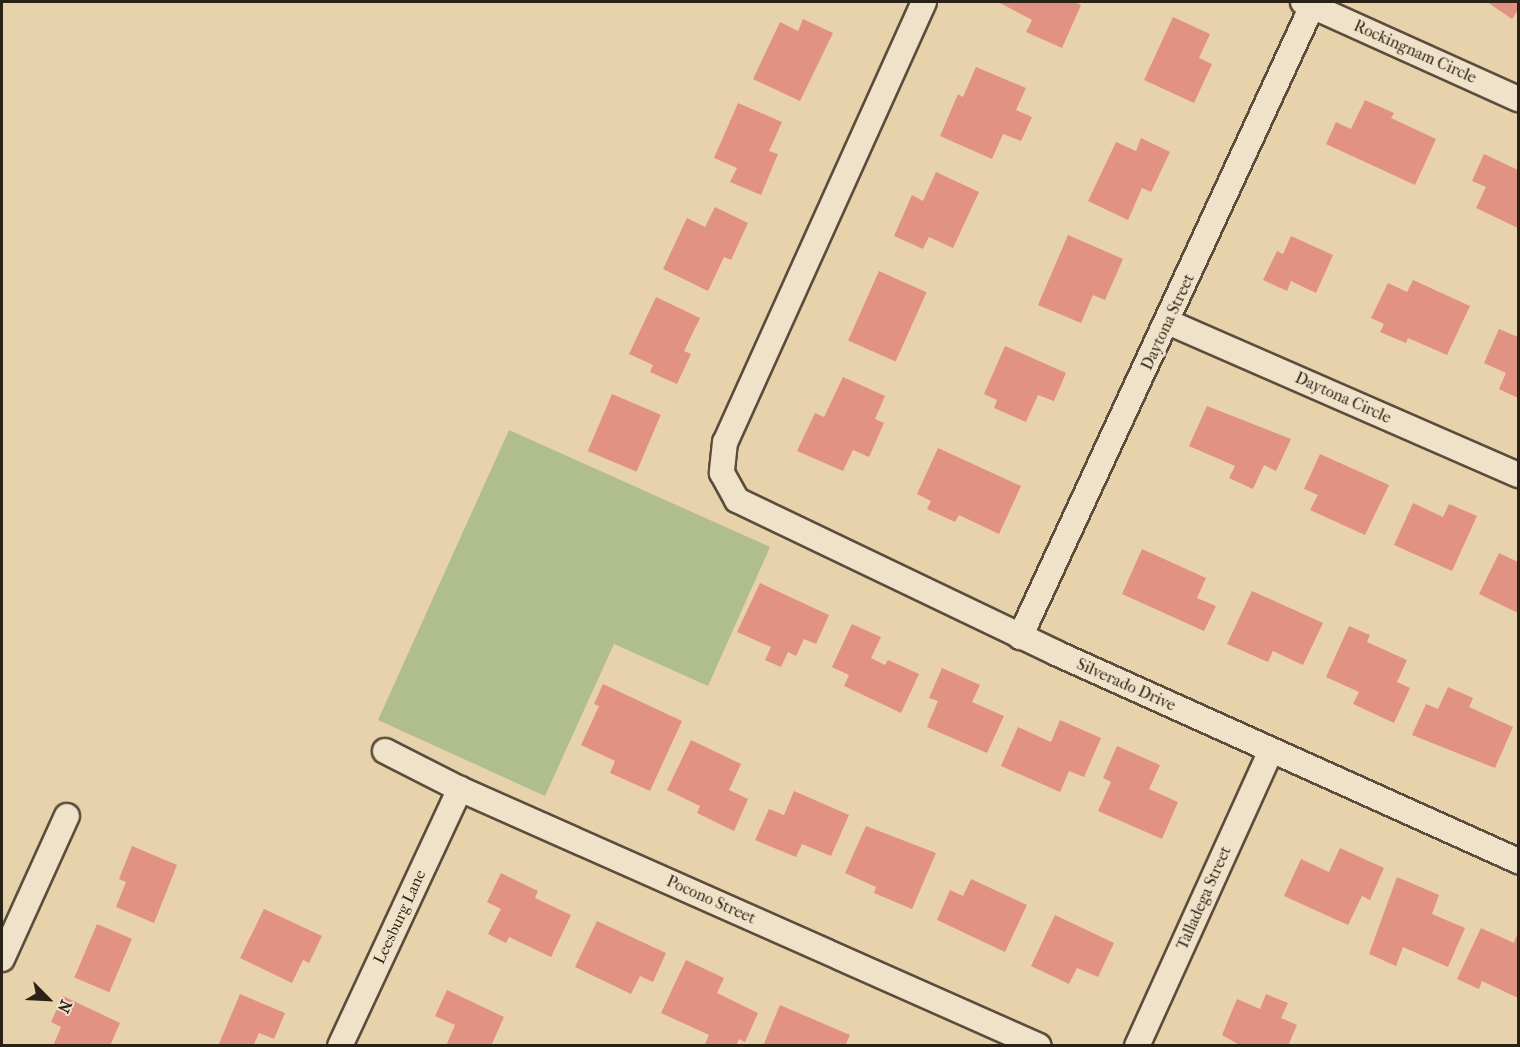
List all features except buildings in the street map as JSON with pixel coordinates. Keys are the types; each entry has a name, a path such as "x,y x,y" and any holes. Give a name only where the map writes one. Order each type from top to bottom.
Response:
{"street":[{"name":"Silverado Drive","path":"924,2 725,442 722,472 737,500 1020,637 1518,861"},
{"name":"Rockingnam Circle","path":"1310,3 1518,99"},
{"name":"Daytona Street","path":"1020,637 1168,322 1310,3"},
{"name":"Daytona Circle","path":"1168,322 1518,475"},
{"name":"Pocono Street","path":"385,751 460,789 1039,1046"},
{"name":"Talladega Street","path":"1137,1046 1271,751"},
{"name":"Leesburg Lane","path":"340,1046 460,789"},
{"path":"2,959 67,816"}],"green space":[{"path":"509,430 770,547 708,686 614,644 545,796 378,720"}]}
